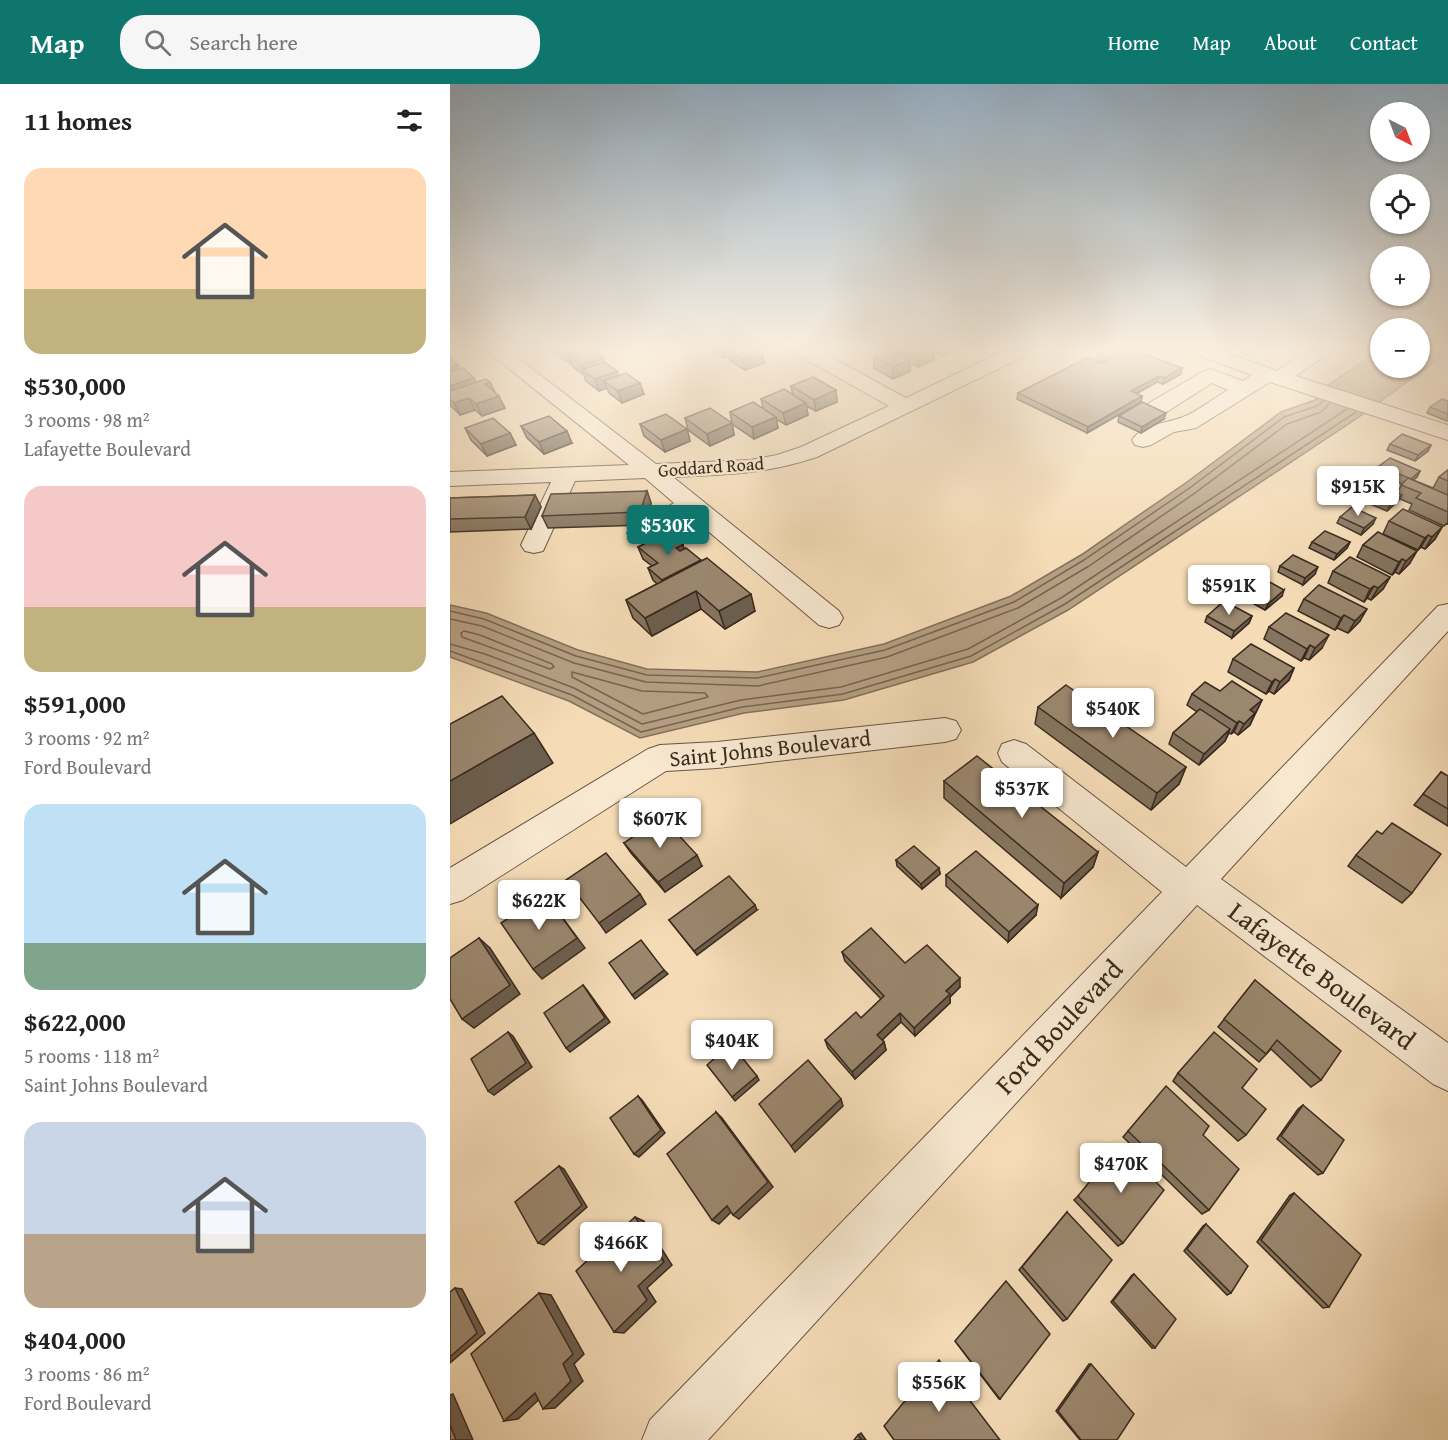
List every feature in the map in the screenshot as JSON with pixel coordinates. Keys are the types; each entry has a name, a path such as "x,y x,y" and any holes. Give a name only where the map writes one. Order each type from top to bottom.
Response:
{"street":[{"path":"578,414 651,471 829,618"},
{"name":"Goddard Road","path":"450,479 750,467 782,461 809,452 888,414"},
{"path":"1143,440 1168,426 1188,423 1202,414"},
{"path":"1397,414 1448,433"},
{"path":"534,545 566,475"},
{"path":"640,533 690,504"},
{"name":"Ford Boulevard","path":"670,1440 1448,614"},
{"name":"Saint Johns Boulevard","path":"450,888 660,758 717,755 945,730"},
{"name":"Lafayette Boulevard","path":"1014,753 1192,886 1448,1069"}],"water":[{"path":"1278,414 1363,414 1068,610 973,662 844,700 744,713 640,738 569,701 450,657 450,605 486,613 578,650 647,669 757,672 884,644 1011,596 1081,555 1187,482"}],"building":[{"path":"666,414 687,429 661,440 640,424"},
{"path":"694,414 719,414 732,423 707,434 685,418"},
{"path":"733,414 772,414 776,417 752,427"},
{"path":"1062,414 1110,414 1088,427"},
{"path":"1122,414 1164,414 1142,427 1119,416"},
{"path":"549,416 567,431 539,442 521,426"},
{"path":"493,418 510,433 481,444 465,428"},
{"path":"1402,434 1431,445 1418,455 1390,444"},
{"path":"1390,458 1420,471 1411,479 1379,466"},
{"path":"1448,470 1448,481 1439,477"},
{"path":"1408,478 1448,495 1448,512 1416,498 1421,493 1401,485"},
{"path":"1378,485 1402,495 1390,505 1366,494"},
{"path":"647,491 640,512 542,516 551,494"},
{"path":"535,495 525,517 450,519 450,498"},
{"path":"1352,507 1376,518 1364,528 1340,517"},
{"path":"1403,509 1442,527 1432,537 1428,535 1425,538 1389,521"},
{"path":"1325,531 1350,542 1337,554 1312,542"},
{"path":"668,532 683,545 676,548 680,551 686,548 701,560 662,580 648,568 658,563 638,547"},
{"path":"1378,532 1417,551 1406,561 1402,559 1399,562 1363,545"},
{"path":"1293,555 1318,567 1305,578 1280,566"},
{"path":"1350,557 1390,577 1378,588 1374,586 1370,589 1333,571"},
{"path":"707,558 751,594 719,611 696,591 645,618 626,600"},
{"path":"1257,575 1284,590 1268,604 1241,589"},
{"path":"1319,585 1367,609 1355,621 1344,615 1341,618 1304,599"},
{"path":"1224,601 1252,616 1234,631 1207,616"},
{"path":"1286,613 1329,635 1315,648 1310,645 1307,649 1269,627"},
{"path":"1251,644 1294,668 1280,682 1275,679 1272,682 1233,659"},
{"path":"1232,681 1262,700 1250,710 1255,713 1244,724 1239,721 1237,723 1192,694 1205,682 1220,691"},
{"path":"1066,685 1186,767 1157,793 1038,707"},
{"path":"502,696 534,733 450,781 450,724"},
{"path":"1200,709 1230,729 1204,754 1173,733"},
{"path":"977,756 1098,852 1064,883 944,781"},
{"path":"1441,772 1448,776 1448,809 1423,794"},
{"path":"662,817 697,855 658,882 624,843"},
{"path":"1392,823 1441,854 1412,893 1356,855 1377,831 1382,834"},
{"path":"914,846 939,868 921,884 896,860"},
{"path":"976,851 1038,905 1009,932 946,875"},
{"path":"606,853 640,894 599,923 566,880"},
{"path":"729,876 755,905 694,951 669,920"},
{"path":"545,894 577,938 533,969 501,923"},
{"path":"871,928 905,963 927,945 960,978 946,991 950,994 914,1028 900,1013 877,1035 884,1042 852,1072 825,1040 856,1012 861,1018 884,996 842,952"},
{"path":"479,938 510,985 462,1019 450,999 450,958"},
{"path":"641,940 664,970 632,995 609,963"},
{"path":"1255,980 1341,1051 1321,1080 1277,1040 1266,1054 1224,1019"},
{"path":"583,985 605,1018 566,1048 544,1013"},
{"path":"508,1032 526,1063 488,1091 471,1059"},
{"path":"1214,1032 1257,1069 1242,1088 1266,1109 1246,1135 1178,1073"},
{"path":"731,1044 757,1076 732,1097 707,1065"},
{"path":"808,1060 841,1099 791,1146 759,1104"},
{"path":"1166,1086 1209,1126 1203,1135 1239,1169 1209,1210 1128,1131"},
{"path":"638,1096 661,1130 634,1154 610,1118"},
{"path":"1303,1105 1344,1140 1323,1173 1281,1136"},
{"path":"716,1112 768,1182 733,1215 727,1206 712,1220 667,1154"},
{"path":"1119,1145 1164,1190 1123,1243 1078,1196"},
{"path":"559,1166 582,1205 538,1243 515,1202"},
{"path":"1294,1193 1361,1255 1329,1307 1261,1240"},
{"path":"1067,1212 1112,1260 1067,1319 1022,1267"},
{"path":"635,1217 664,1262 638,1286 647,1300 614,1332 576,1271"},
{"path":"1206,1224 1248,1266 1231,1293 1187,1249"},
{"path":"1134,1274 1176,1319 1155,1348 1113,1301"},
{"path":"1006,1281 1050,1334 1000,1399 955,1341"},
{"path":"455,1288 477,1333 450,1357 450,1292"},
{"path":"539,1293 573,1354 563,1364 571,1381 543,1409 535,1393 504,1421 471,1354"},
{"path":"939,1360 1000,1440 894,1440 884,1426"},
{"path":"1091,1364 1134,1414 1117,1440 1081,1440 1058,1411"},
{"path":"450,1425 456,1440 450,1440"}]}
